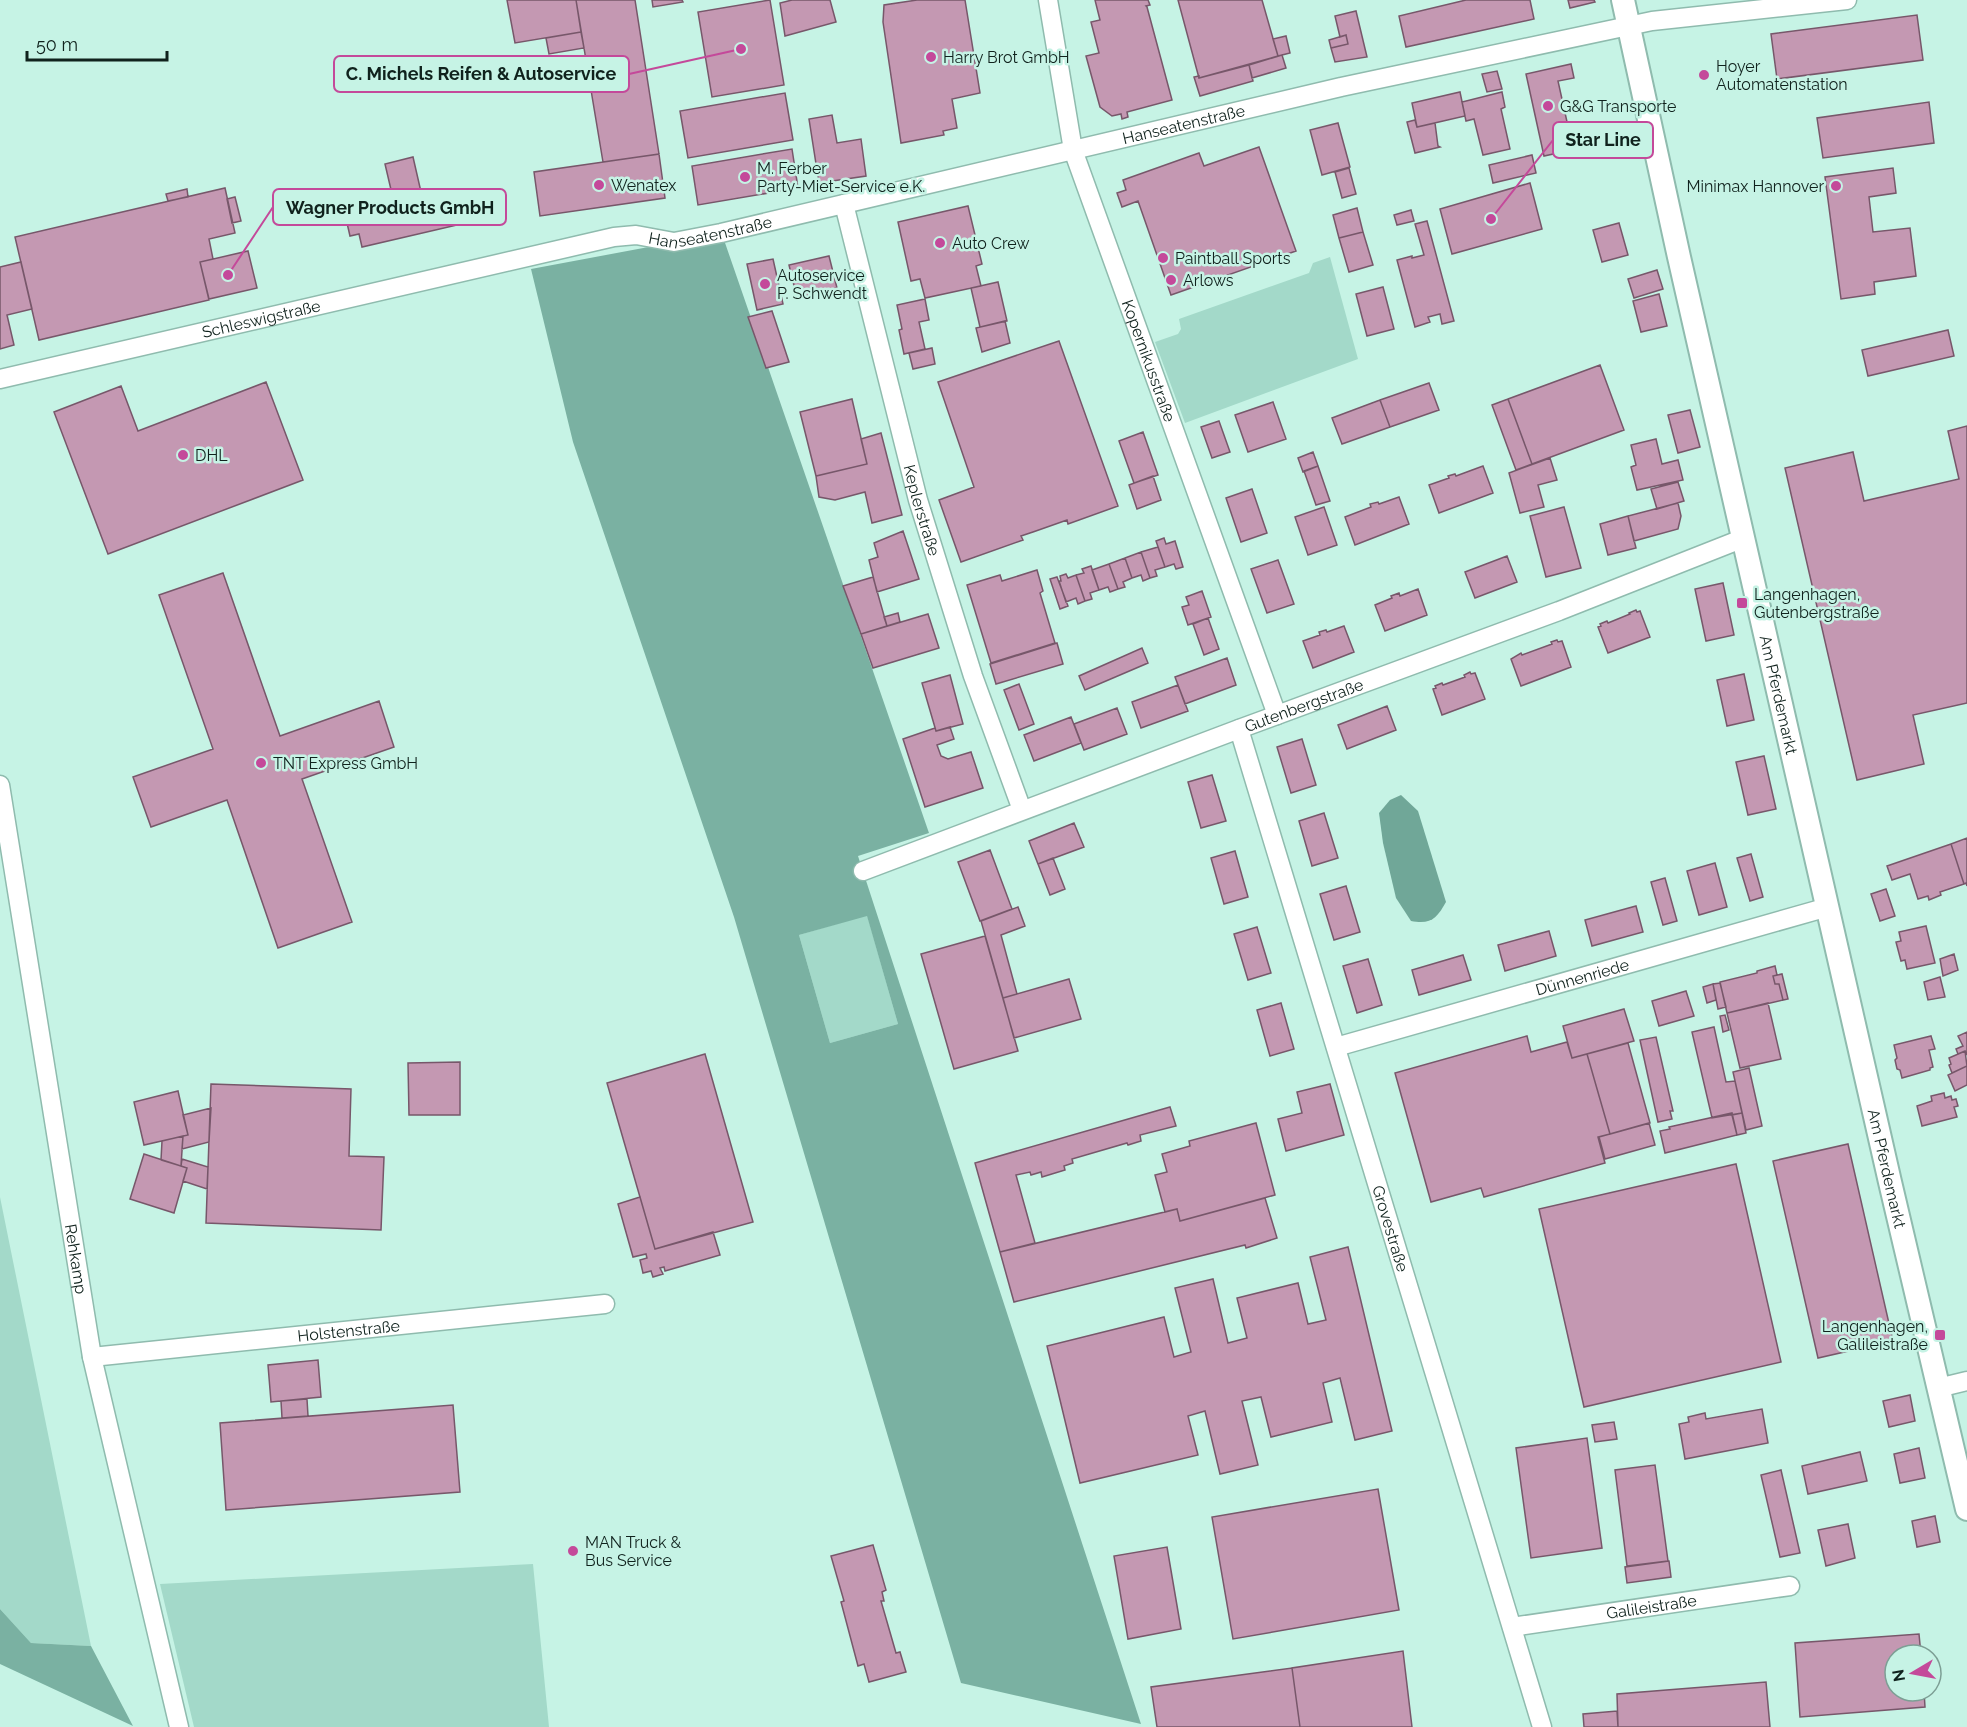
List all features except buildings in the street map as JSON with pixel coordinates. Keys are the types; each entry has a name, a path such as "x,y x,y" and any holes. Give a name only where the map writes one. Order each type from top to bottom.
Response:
{"street":[{"name":"Kopernikusstraße","path":"1048,0 1073,150 1277,715"},
{"name":"Am Pferdemarkt","path":"1623,0 1679,257 1967,1509"},
{"name":"Hanseatenstraße","path":"523,258 614,237 636,235 674,242 692,239 1341,87 1629,26 1666,19 1847,0"},
{"name":"Keplerstraße","path":"844,204 918,500 973,676 1022,810"},
{"name":"Schleswigstraße","path":"0,379 523,258"},
{"name":"Gutenbergstraße","path":"863,871 1559,611 1744,538"},
{"name":"Grovestraße","path":"1239,729 1542,1727"},
{"name":"Rehkamp","path":"0,785 92,1357 179,1727"},
{"name":"Dünnenriede","path":"1336,1047 1828,907"},
{"name":"Holstenstraße","path":"92,1357 605,1304"},
{"path":"1938,1389 1967,1381"},
{"name":"Galileistraße","path":"1512,1627 1790,1586"}],"shaded area":[{"path":"723,237 929,833 858,856 1141,1724 961,1683 734,917 573,442 531,269 654,246","holes":["867,916 898,1024 830,1043 799,935"]},
{"path":"1330,257 1358,359 1185,423 1155,342 1178,334 1181,329 1179,319 1309,273 1313,263"},
{"path":"1401,795 1418,811 1446,902 1433,919 1424,922 1411,921 1396,898 1383,843 1379,813 1390,800"},
{"path":"867,915 898,1024 830,1043 799,935"},
{"path":"0,1197 91,1646 31,1643 0,1609"},
{"path":"533,1564 549,1727 194,1727 160,1584"},
{"path":"0,1609 31,1643 91,1646 133,1726 0,1664"}],"place":[{"name":"C. Michels Reifen & Autoservice","path":"741,49"},
{"name":"Harry Brot GmbH","path":"931,57"},
{"name":"Hoyer Automatenstation","path":"1704,75"},
{"name":"G&G Transporte","path":"1548,106"},
{"name":"M. Ferber Party-Miet-Service e.K.","path":"745,177"},
{"name":"Wenatex","path":"599,185"},
{"name":"Minimax Hannover","path":"1836,186"},
{"name":"Star Line","path":"1491,219"},
{"name":"Auto Crew","path":"940,243"},
{"name":"Paintball Sports","path":"1163,258"},
{"name":"Wagner Products GmbH","path":"228,275"},
{"name":"Arlows","path":"1171,280"},
{"name":"Autoservice P. Schwendt","path":"765,284"},
{"name":"DHL","path":"183,455"},
{"name":"Langenhagen, Gutenbergstraße","path":"1742,603"},
{"name":"TNT Express GmbH","path":"261,763"},
{"name":"Langenhagen, Galileistraße","path":"1940,1335"},
{"name":"MAN Truck & Bus Service","path":"573,1551"}]}
